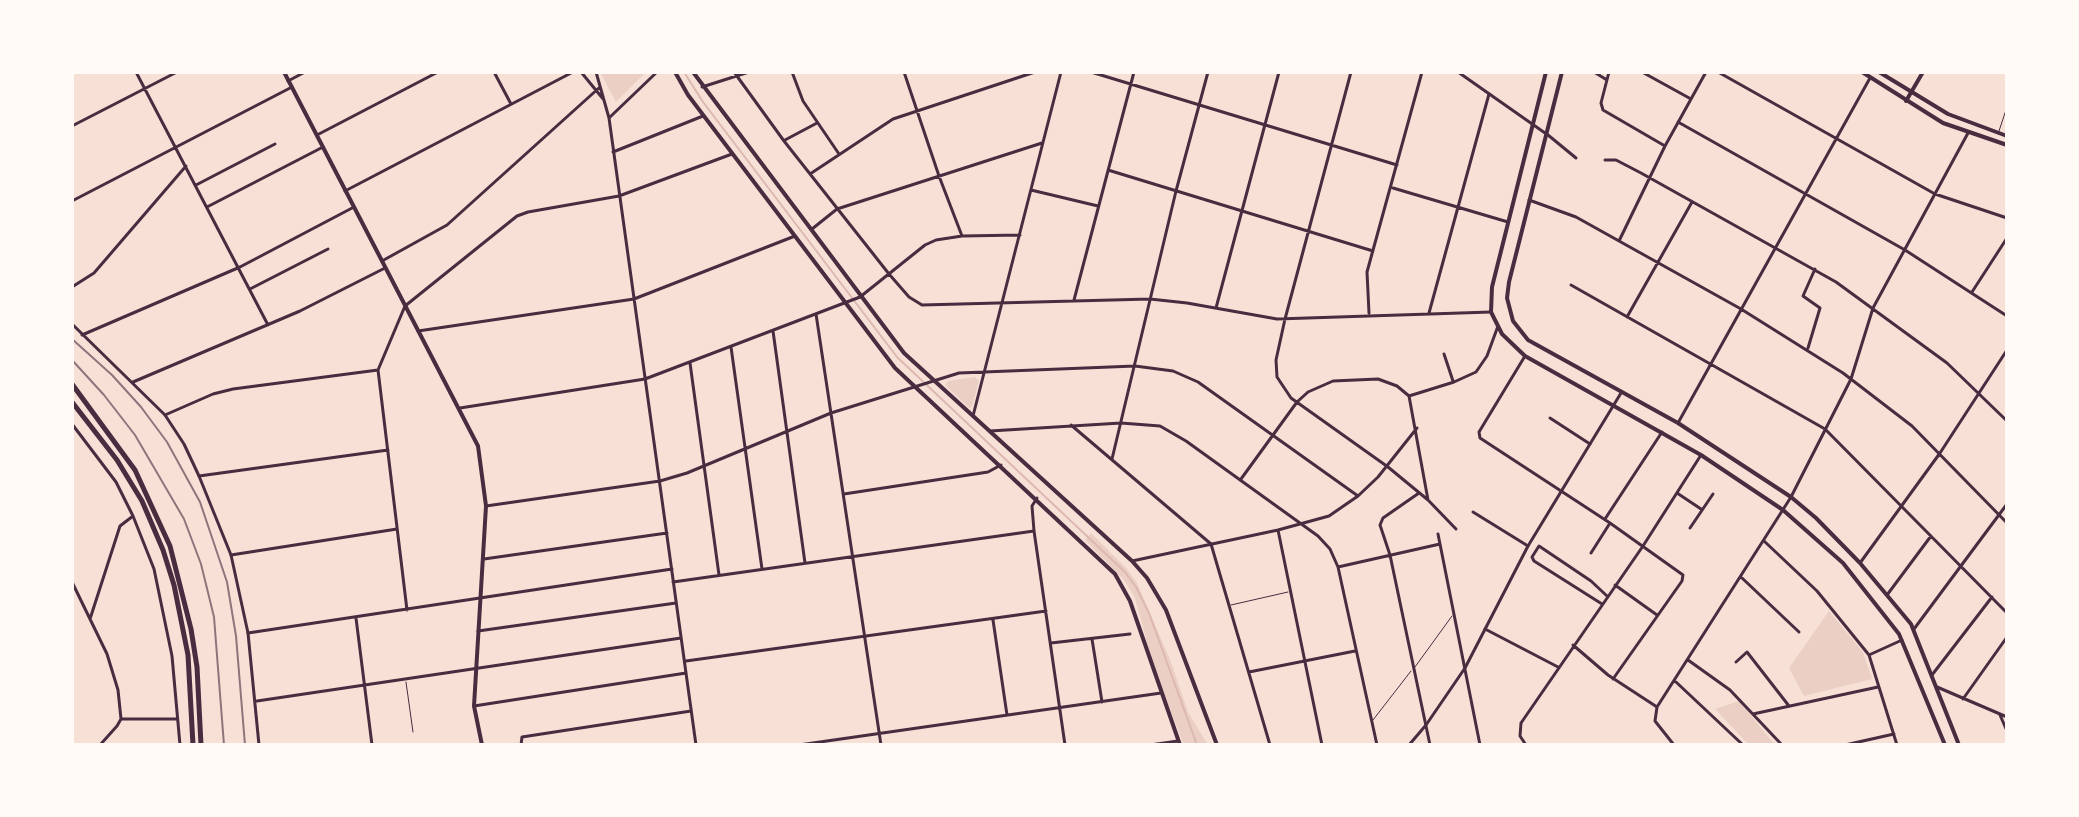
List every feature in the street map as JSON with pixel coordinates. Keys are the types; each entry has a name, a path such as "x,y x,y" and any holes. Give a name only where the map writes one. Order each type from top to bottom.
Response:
{"highway":[{"path":"72,384 135,470 174,559 197,667 201,745"},
{"path":"72,401 123,470 151,519 163,550 174,585 188,655 193,745"}],"main road":[{"path":"284,72 478,446 486,506 474,706 482,745"},
{"path":"675,72 704,116 846,302 877,348 1037,498 1121,582 1179,744"},
{"path":"693,72 812,229 858,298 930,384 990,431 1147,578 1166,610 1216,745"},
{"path":"1546,72 1492,287 1491,312 1498,326 1525,356 1701,455 1783,510 1853,573 1902,639 1945,745"},
{"path":"1562,72 1509,282 1508,308 1513,321 1528,340 1678,423 1791,497 1860,563 1914,630 1959,745"},
{"path":"1862,72 1906,101 1968,133 2007,145"},
{"path":"1879,72 1961,120 2007,136"},
{"path":"1906,101 1923,72"}],"street":[{"path":"136,72 268,325"},
{"path":"72,126 177,72"},
{"path":"288,81 305,72"},
{"path":"317,135 438,72"},
{"path":"494,72 512,104"},
{"path":"345,191 573,72"},
{"path":"581,72 598,89 609,118 696,745"},
{"path":"596,72 598,89"},
{"path":"609,118 657,72"},
{"path":"702,87 734,74 749,72"},
{"path":"792,72 800,96 839,154"},
{"path":"904,72 962,236"},
{"path":"1004,72 1007,81"},
{"path":"810,174 886,123 1035,72"},
{"path":"973,416 1061,72"},
{"path":"1091,72 1397,165"},
{"path":"1074,301 1134,72"},
{"path":"1112,459 1176,191 1208,72"},
{"path":"1216,309 1279,72"},
{"path":"1351,72 1285,319 1276,369 1284,391 1388,467 1428,500 1456,529"},
{"path":"1369,314 1366,281 1422,72"},
{"path":"1458,72 1576,158"},
{"path":"1594,72 1607,80"},
{"path":"1609,72 1601,103 1603,110 1665,146"},
{"path":"1642,72 1691,99"},
{"path":"1619,241 1665,146 1706,72"},
{"path":"1718,72 1935,194 2007,218"},
{"path":"734,74 889,274 909,297 922,305 1150,299 1285,319 1491,312"},
{"path":"1678,423 1870,78"},
{"path":"72,201 292,87"},
{"path":"382,261 447,225 598,89"},
{"path":"1429,313 1489,94"},
{"path":"613,152 704,116"},
{"path":"1678,122 1905,250 2007,316"},
{"path":"784,141 817,123"},
{"path":"1674,745 1657,725 1654,717 1657,707 1791,497 1851,379 1873,308 1968,133"},
{"path":"812,229 837,209 1044,142"},
{"path":"196,185 275,144"},
{"path":"207,207 323,147"},
{"path":"407,610 378,370 405,306 517,216 619,196 732,154"},
{"path":"1605,160 1619,162 1815,269 1947,363 2007,421"},
{"path":"72,287 94,273 186,166"},
{"path":"1108,170 1373,251"},
{"path":"1391,188 1508,222"},
{"path":"1031,190 1099,206"},
{"path":"1529,200 1576,217 1807,349 1908,422 2007,523"},
{"path":"1627,317 1692,201"},
{"path":"82,335 240,267 354,207"},
{"path":"460,408 645,379 858,298 930,242 962,236 1020,235"},
{"path":"418,331 634,299 795,236"},
{"path":"1971,293 2007,238"},
{"path":"250,289 328,249"},
{"path":"133,382 300,311 385,268"},
{"path":"1807,349 1820,308 1803,296 1815,269"},
{"path":"1571,285 1825,429 2007,613"},
{"path":"816,314 881,745"},
{"path":"72,324 165,415 184,444 199,476 231,555 248,633 259,745"},
{"path":"1409,396 1472,375 1480,368 1498,326"},
{"path":"773,331 805,563"},
{"path":"731,347 762,569"},
{"path":"1860,563 1940,453 2007,350"},
{"path":"1444,354 1454,382"},
{"path":"1525,356 1478,434 1482,440 1681,572 1682,581 1613,679"},
{"path":"690,363 719,575"},
{"path":"486,506 660,481 831,413 959,373 1135,366 1187,376 1358,496"},
{"path":"165,415 213,394 233,389 378,370"},
{"path":"1240,480 1297,402 1308,392 1325,383 1369,378 1386,381 1409,396 1428,500"},
{"path":"1409,745 1465,668 1528,546 1621,393"},
{"path":"72,401 81,394"},
{"path":"1550,418 1590,444"},
{"path":"990,431 1121,423 1160,426 1186,441 1325,542 1338,567 1377,745"},
{"path":"72,424 107,467 133,516 154,569 176,688 180,745"},
{"path":"1071,425 1211,544 1270,745"},
{"path":"1132,561 1329,516 1358,496 1388,467 1417,428"},
{"path":"1605,519 1662,432"},
{"path":"199,476 388,450"},
{"path":"1526,745 1520,736 1521,723 1643,546 1701,455"},
{"path":"843,494 988,472 1001,465"},
{"path":"1419,493 1380,522 1390,555 1430,745"},
{"path":"1677,493 1702,510"},
{"path":"1690,528 1713,494"},
{"path":"1037,498 1032,506 1034,531 1065,745"},
{"path":"1914,630 2007,504"},
{"path":"1473,512 1528,546"},
{"path":"90,619 120,526 133,516"},
{"path":"1591,553 1610,523"},
{"path":"231,555 397,529"},
{"path":"1278,530 1322,745"},
{"path":"673,582 1034,531"},
{"path":"483,559 667,533"},
{"path":"1438,534 1480,745"},
{"path":"1887,595 1931,536"},
{"path":"1764,541 1817,591 1869,655 1897,745"},
{"path":"1338,567 1440,544"},
{"path":"1602,604 1534,561 1532,557 1539,546 1591,581 1607,596"},
{"path":"248,633 672,569"},
{"path":"1742,578 1799,632"},
{"path":"72,582 113,672 120,699 121,719 100,745"},
{"path":"1615,585 1657,615"},
{"path":"1932,675 1992,597"},
{"path":"478,631 676,603"},
{"path":"685,662 1046,611"},
{"path":"356,618 372,745"},
{"path":"993,619 1007,715"},
{"path":"1485,629 1558,667"},
{"path":"1051,643 1130,634"},
{"path":"1963,699 2007,637"},
{"path":"257,701 681,638"},
{"path":"1092,638 1102,702"},
{"path":"1869,655 1902,639"},
{"path":"1573,645 1613,679 1657,707"},
{"path":"1249,672 1356,651"},
{"path":"1736,662 1747,652 1789,706"},
{"path":"1688,660 1730,690 1782,745"},
{"path":"474,706 686,673"},
{"path":"1675,680 1743,745"},
{"path":"1936,686 2007,717"},
{"path":"1753,714 1880,687"},
{"path":"799,745 1161,693"},
{"path":"521,745 522,737 691,711"},
{"path":"2000,715 2007,731"},
{"path":"121,719 178,719"},
{"path":"1845,745 1894,734"},
{"path":"1150,745 1179,744"}],"lane":[{"path":"1998,133 2007,107"},
{"path":"1229,605 1291,592"},
{"path":"1372,722 1454,614"},
{"path":"405,679 413,732"}],"shaded area":[{"path":"600,72 646,72 616,102"},
{"path":"975,377 979,381 972,407 969,408 945,385 948,381"},
{"path":"1091,533 1137,583 1171,662 1188,712 1208,745 1184,745 1155,671 1135,598 1125,581 1085,540"},
{"path":"1829,611 1863,652 1872,679 1804,696 1789,668"},
{"path":"1739,701 1777,745 1749,745 1715,709"}],"waterway":[{"path":"684,72 703,102 897,357 1125,572 1149,613 1197,745"}],"railway":[{"path":"72,339 112,375 141,407 167,442 200,502 227,582 236,636 245,745"},
{"path":"72,360 135,435 184,519 201,564 214,617 224,745"}]}
